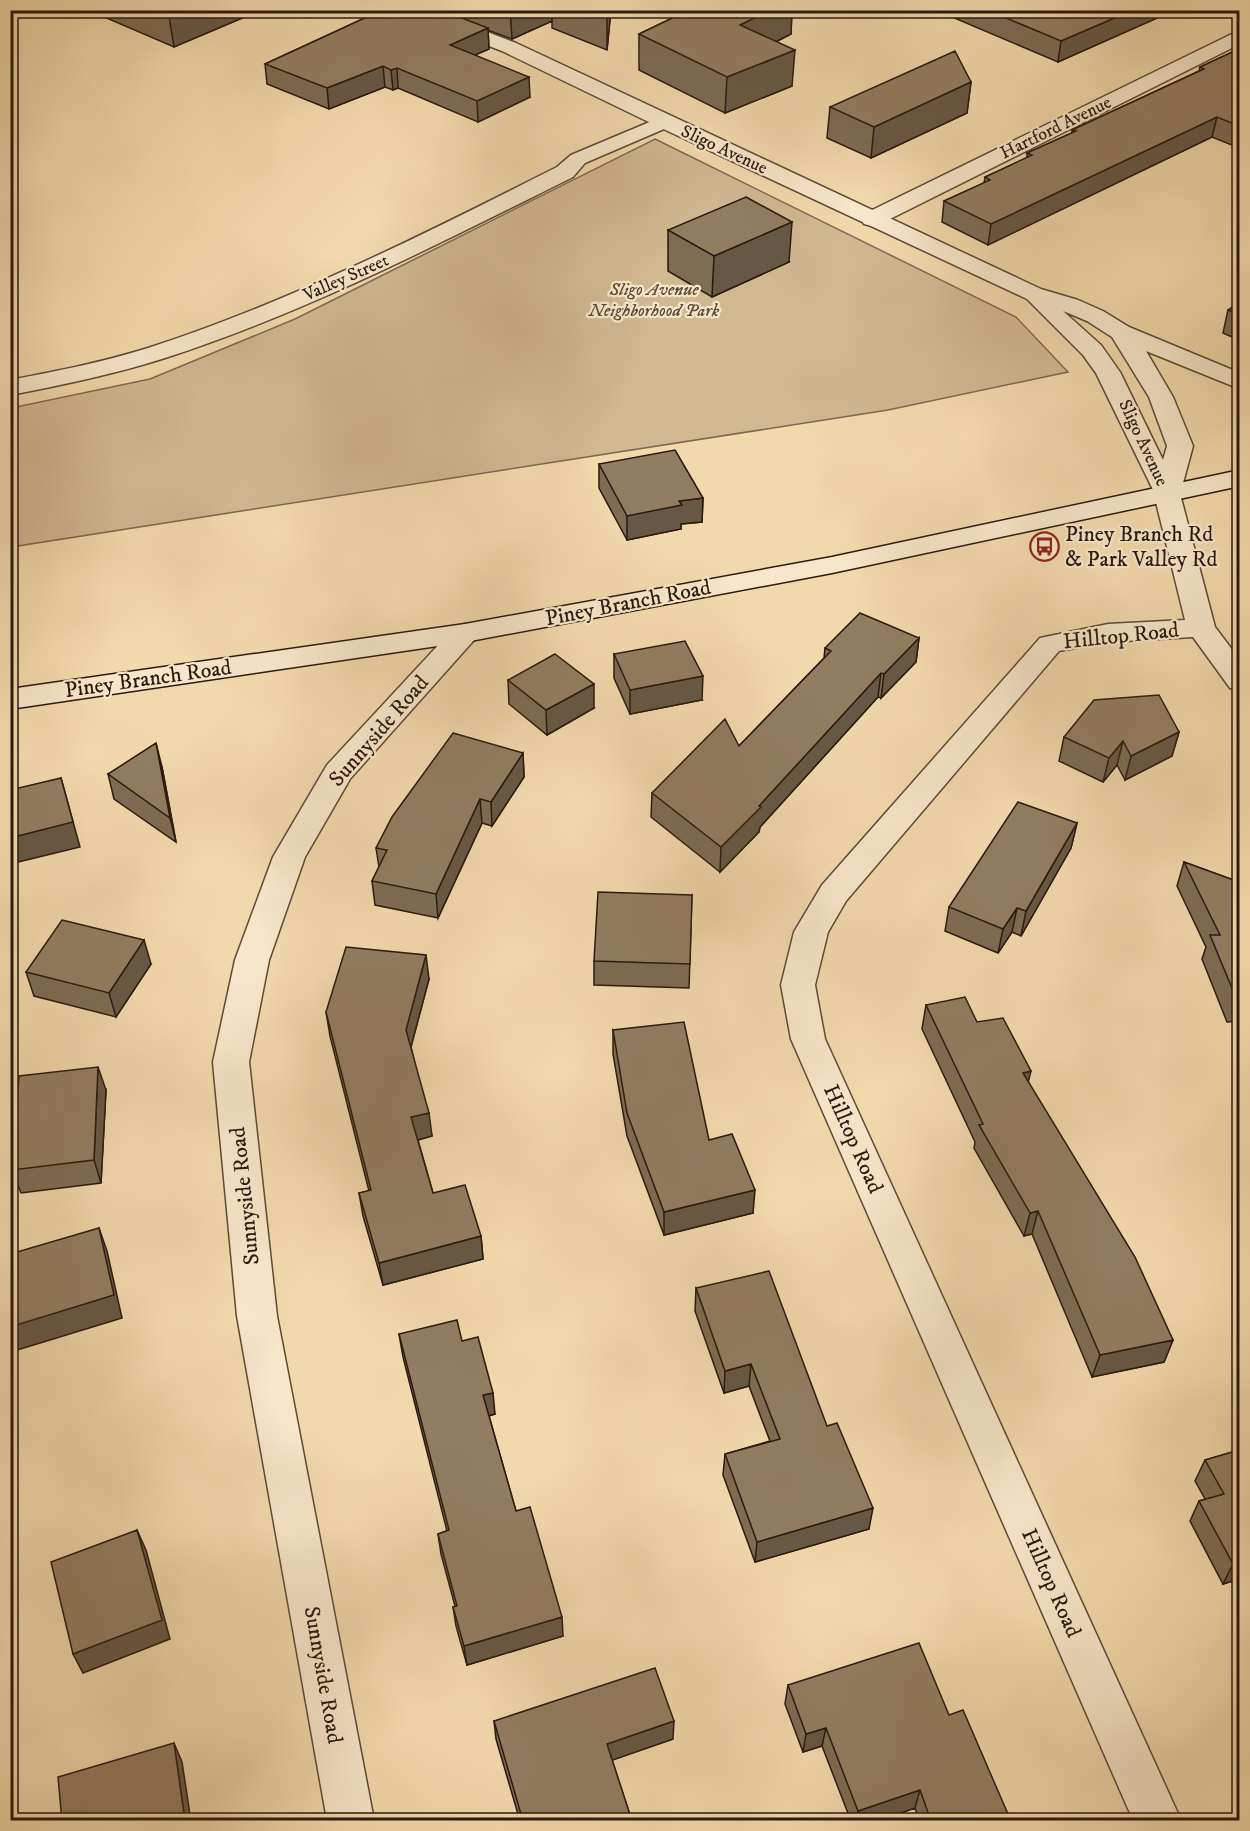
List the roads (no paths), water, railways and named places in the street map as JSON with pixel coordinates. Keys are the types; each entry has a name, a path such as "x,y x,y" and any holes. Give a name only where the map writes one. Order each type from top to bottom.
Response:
{"street":[{"name":"Sligo Avenue","path":"413,10 509,47 1033,294 1070,305 1095,316 1121,332 1161,397 1180,446 1167,494"},
{"name":"Hartford Avenue","path":"872,219 1239,36"},
{"name":"Valley Street","path":"10,388 58,380 224,330 344,281 565,172 578,159 664,122"},
{"name":"Sligo Avenue","path":"1033,294 1049,312 1092,350 1108,372 1167,494"},
{"path":"1121,332 1239,382"},
{"name":"Piney Branch Road","path":"10,699 465,633 832,565 1239,478"},
{"path":"1167,494 1201,628 1239,681"},
{"name":"Hilltop Road","path":"1157,1821 808,1039 798,985 811,932 834,893 1050,644 1108,633 1201,628"},
{"name":"Sunnyside Road","path":"350,1821 257,1316 231,1062 252,960 289,857 338,772 465,633"}],"place":[{"name":"Piney Branch Rd & Park Valley Rd","path":"1044,547"}],"park label":[{"name":"Sligo Avenue Neighborhood Park","path":"654,300"}]}
